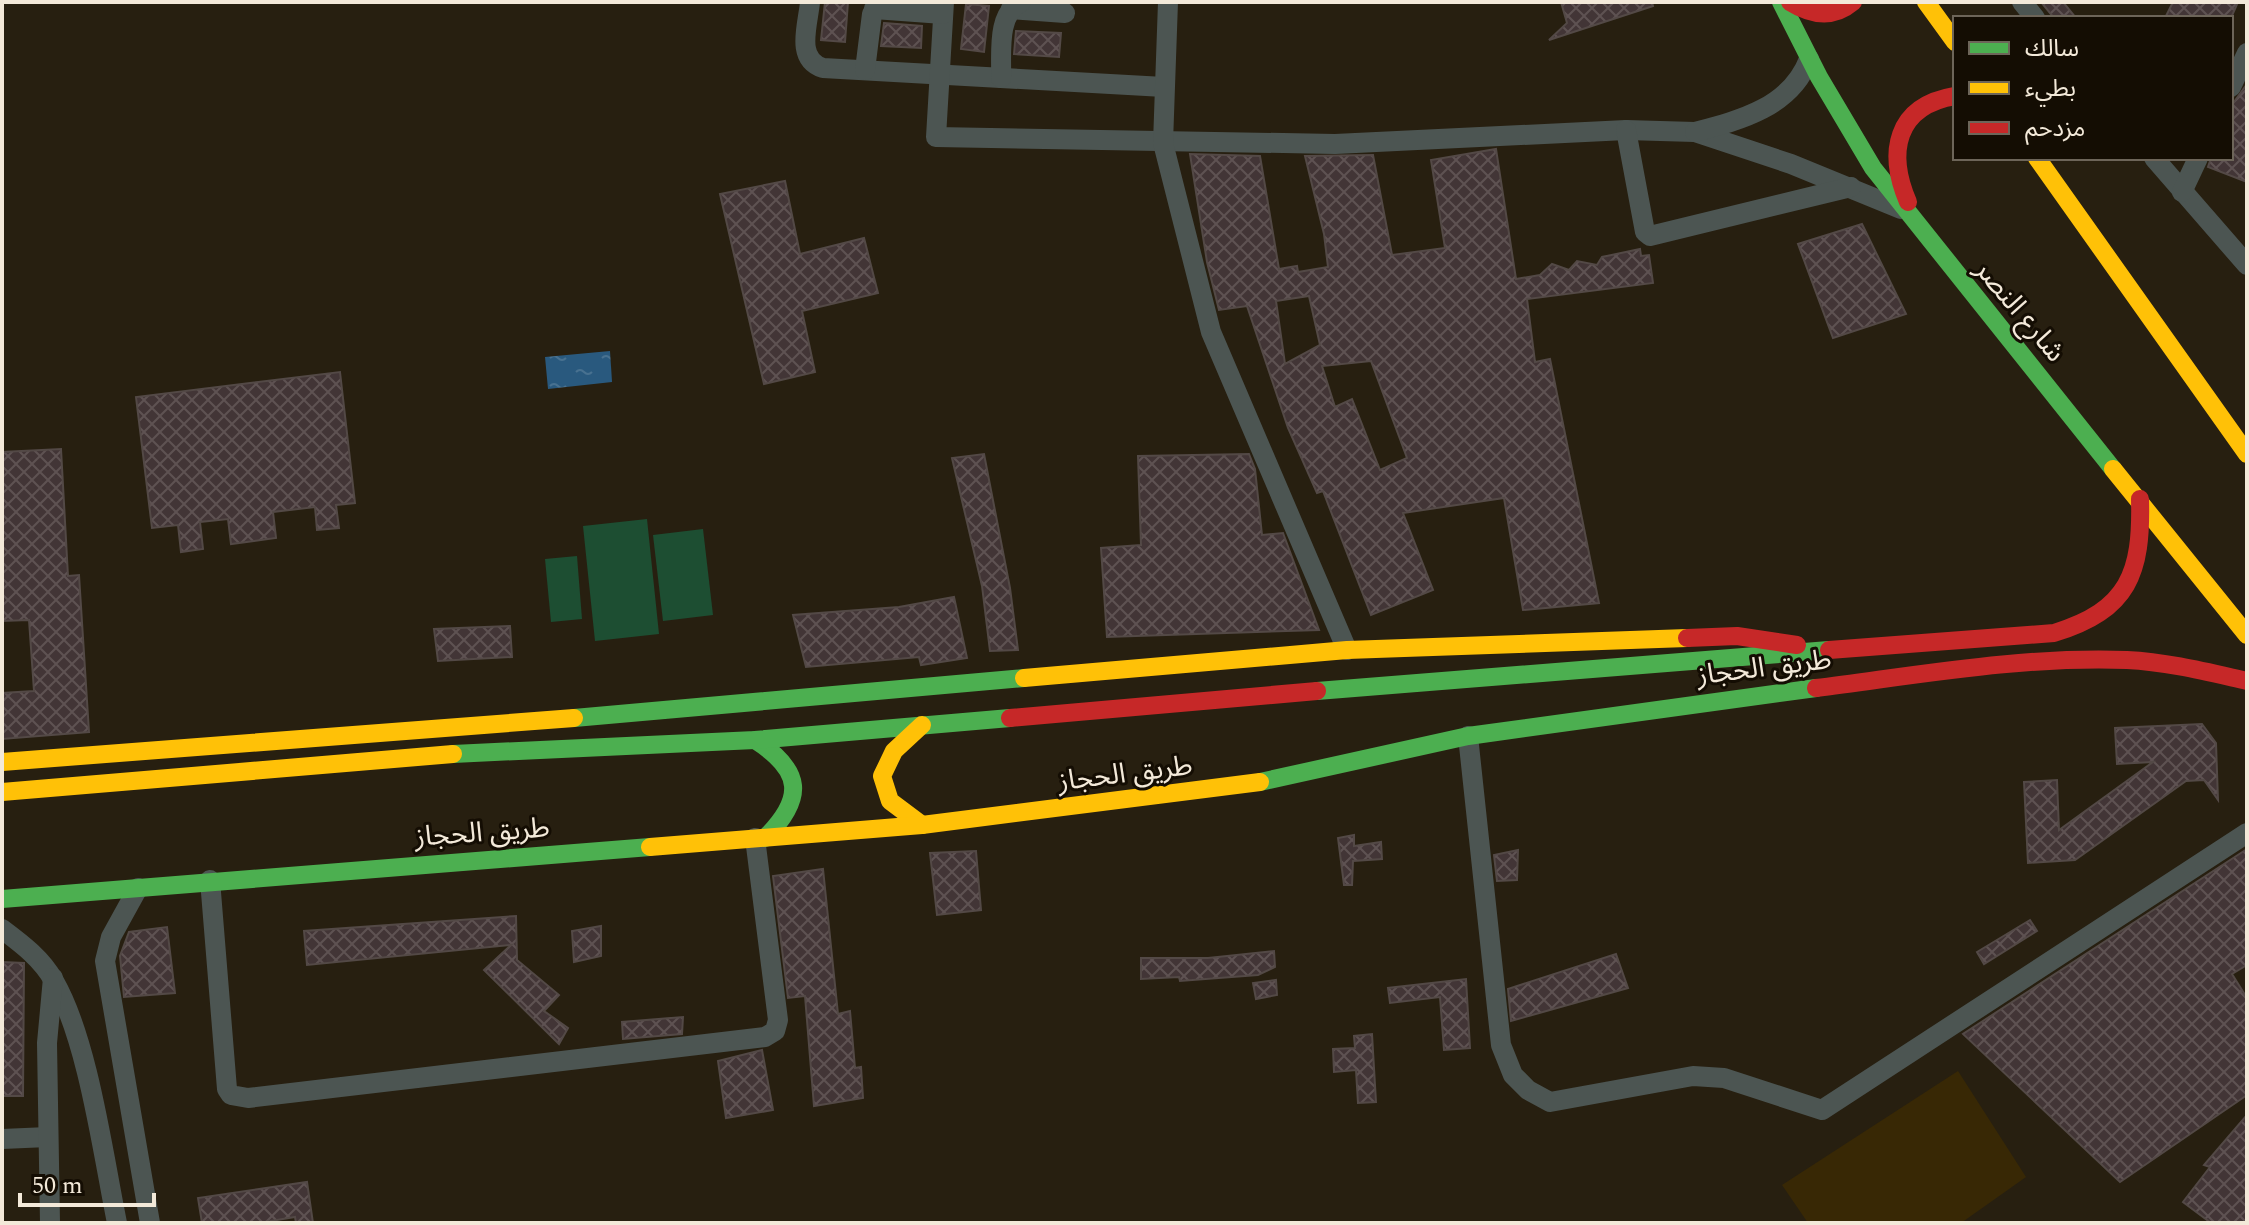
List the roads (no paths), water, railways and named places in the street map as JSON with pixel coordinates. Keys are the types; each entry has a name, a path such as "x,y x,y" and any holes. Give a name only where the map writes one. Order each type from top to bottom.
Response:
{"main road":[{"name":"شارع النصر","path":"1781,2 1809,59 1873,168 2247,635"},
{"path":"1790,2 1816,14 1833,15 1853,2"},
{"path":"1926,2 1953,39"},
{"path":"1913,219 1895,159 1902,133 1913,115 1929,101 1953,96"},
{"path":"2038,160 2247,454"},
{"path":"2,792 417,756 755,740 1494,675 2020,638 2086,625 2113,607 2127,589 2143,540 2140,499"},
{"path":"2,762 413,732 1347,650 1737,636 1785,641 1821,652"},
{"name":"طريق الحجاز","path":"2,899 922,825 1267,781 1468,736 1711,701 2023,662 2127,660 2177,665 2247,681"},
{"path":"922,725 899,743 884,764 881,789 889,804 922,825"},
{"path":"755,740 775,751 788,766 795,797 787,818 760,838"}],"street":[{"path":"810,2 807,56 823,68 1164,87"},
{"path":"1168,2 1163,143 1211,332 1347,650"},
{"path":"865,70 878,6 944,8 936,137 1335,144 1626,130 1695,132 1728,124 1778,102 1798,83 1809,59"},
{"path":"1001,78 1004,24 1016,6 1065,13"},
{"path":"2233,83 2247,53"},
{"path":"1626,130 1645,232 1650,236 1851,187"},
{"path":"1695,132 1851,187 1913,219"},
{"path":"2156,160 2247,265"},
{"path":"2182,192 2197,160"},
{"path":"1468,736 1501,1045 1513,1075 1528,1090 1550,1102 1693,1076 1724,1078 1822,1110 2247,833"},
{"path":"210,880 227,1089 231,1095 248,1098 765,1037 775,1031 778,1020 760,838"},
{"path":"138,888 111,937 105,961 150,1223"},
{"path":"2,929 28,948 53,978 70,1013 117,1223"},
{"path":"50,1223 47,1043 53,978"},
{"path":"2,1139 48,1137"}],"water":[{"path":"610,351 612,382 548,389 545,357"}]}
